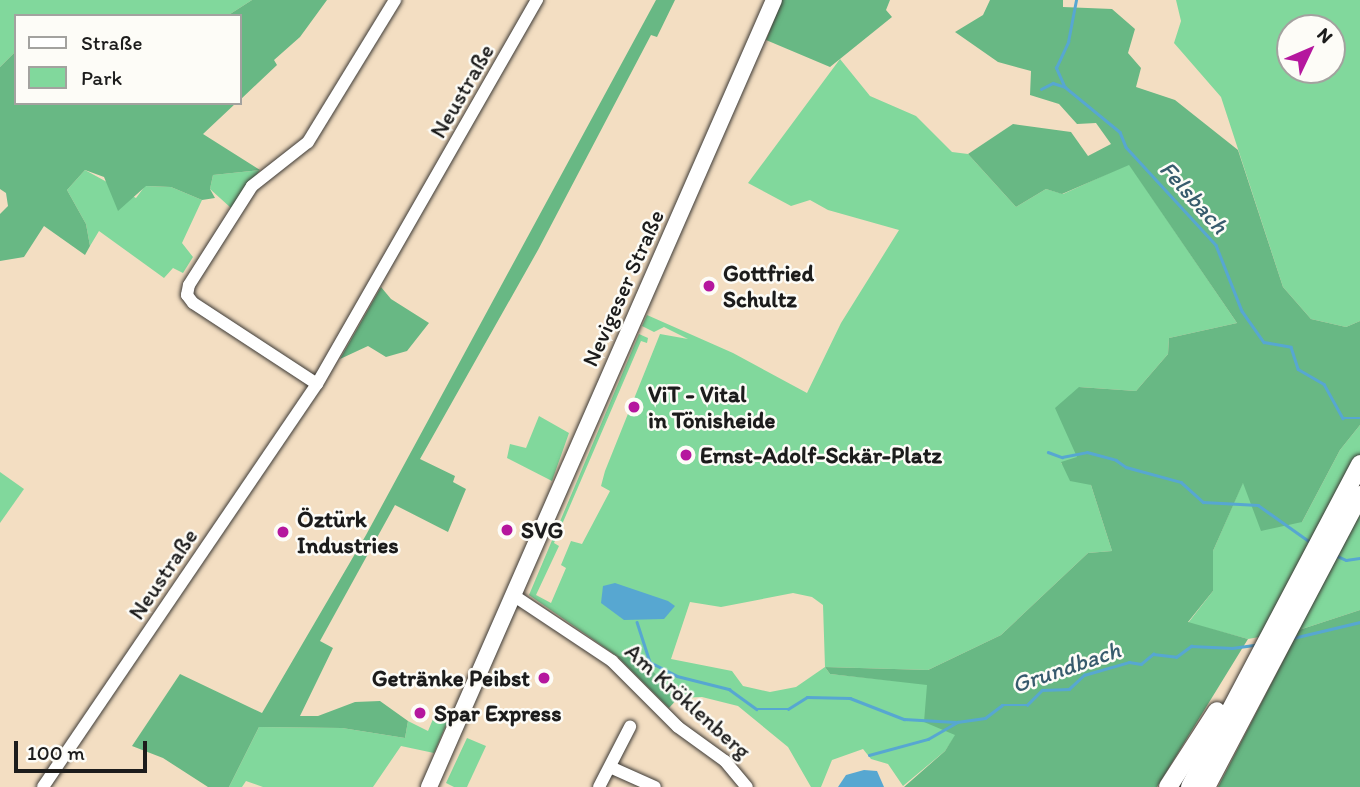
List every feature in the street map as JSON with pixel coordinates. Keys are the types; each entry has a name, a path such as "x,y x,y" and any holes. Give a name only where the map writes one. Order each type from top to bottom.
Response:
{"highway":[{"path":"1198,777 1260,649 1360,464"},
{"path":"1168,787 1198,777 1360,495"}],"main road":[{"name":"Nevigeser Straße","path":"429,787 774,0"}],"street":[{"path":"317,384 187,295 194,274 252,186 307,142 395,0"},
{"name":"Neustraße","path":"43,787 317,384 537,0"},
{"name":"Am Kröklenberg","path":"513,595 563,625 612,662 678,727 725,761 747,787"},
{"path":"600,787 629,727"},
{"path":"610,767 656,787"}],"green space":[{"path":"0,0 252,0 230,14 14,14 14,53 0,67"},
{"path":"252,0 327,0 300,37 274,60 277,65 242,98 242,14 230,14"},
{"path":"656,0 675,0 657,37 651,35 538,250 420,459 455,476 453,482 466,489 448,532 395,505 320,641 333,648 300,716 318,716 355,702 380,701 408,721 405,738 342,728 259,727 229,787 208,787 163,758 132,746 180,674 262,713 366,535"},
{"path":"782,0 890,0 886,10 892,17 830,67 766,40"},
{"path":"990,0 1063,0 1063,7 1112,9 1135,29 1128,53 1141,68 1136,87 1175,100 1238,150 1283,287 1311,319 1346,327 1360,321 1360,425 1340,450 1302,522 1261,531 1243,483 1213,551 1213,591 1188,622 1248,639 1157,787 904,787 945,751 955,735 924,722 927,685 830,674 825,667 928,670 1001,635 1088,553 1112,551 1091,485 1070,481 1061,462 1077,457 1055,408 1079,387 1136,391 1168,354 1169,338 1237,323 1129,165 1062,194 1046,189 1016,207 968,154 1013,124 1071,132 1088,156 1111,144 1096,123 1077,124 1059,104 1030,95 1031,71 998,62 955,32 983,15"},
{"path":"1176,0 1360,0 1360,321 1346,327 1311,319 1283,287 1221,97 1174,43 1181,21"},
{"path":"14,53 14,105 234,105 203,134 260,170 213,175 210,189 215,198 202,200 171,187 146,186 118,211 104,177 85,170 67,190 86,224 90,246 85,255 44,226 24,257 0,261 0,214 8,206 6,193 0,189 0,67"},
{"path":"840,59 870,96 916,116 952,152 968,154 1016,207 1046,189 1063,194 1129,164 1237,323 1169,338 1168,354 1136,391 1079,387 1077,458 1061,463 1091,485 1112,551 1088,553 1001,635 928,670 825,667 830,674 927,684 956,735 945,751 903,786 888,764 871,759 863,749 832,760 821,787 811,787 788,747 738,706 702,697 678,698 640,657 617,656 529,595 639,334 648,338 647,343 641,341 554,543 559,546 536,595 551,603 566,568 561,565 571,541 582,544 610,491 601,486 605,471 660,334 688,339 664,327 654,332 642,326 647,315 733,353 807,393 841,323 899,230 828,210 810,200 791,206 748,183","holes":["793,593 812,597 823,605 825,667 796,687 770,692 743,686 732,671 671,659 690,602 721,607"]},
{"path":"85,170 136,198 145,186 171,187 202,200 182,243 193,257 183,273 173,268 164,278 99,231 90,246 86,224 67,190"},
{"path":"260,170 231,208 210,189 213,175"},
{"path":"381,287 391,299 429,323 407,351 386,357 368,346 340,359"},
{"path":"539,416 569,433 552,481 507,458 510,444 526,448"},
{"path":"1360,425 1360,610 1299,630 1248,639 1188,623 1213,591 1213,551 1243,482 1302,522 1340,450"},
{"path":"0,472 24,489 0,523"},
{"path":"1360,610 1360,787 1218,787 1299,630"},
{"path":"617,656 640,657 678,698 669,708"},
{"path":"439,705 452,711 434,753 401,746 373,787 263,787 246,781 242,787 229,787 259,727 342,728 405,738 408,721 428,731"},
{"path":"467,738 486,746 467,787 454,787 446,783"}],"water":[{"path":"615,583 668,601 675,606 664,619 624,620 601,603 603,586"},
{"path":"864,770 877,771 884,787 838,787 846,775"}],"waterway":[{"name":"Felsbach","path":"1064,86 1056,68 1068,42 1076,0"},
{"name":"Felsbach","path":"1041,89 1053,83 1065,87 1120,132 1126,147 1216,245 1242,311 1264,342 1291,347 1298,369 1324,384 1343,418 1360,418"},
{"path":"1048,452 1062,457 1087,452 1116,460 1126,467 1181,482 1203,502 1258,505 1310,542"},
{"path":"1335,555 1346,560 1360,558"},
{"path":"637,622 650,662 677,676 729,689 757,709 788,709 807,697 850,698 904,719 955,722"},
{"name":"Grundbach","path":"1293,638 1360,622"},
{"name":"Grundbach","path":"869,755 928,739 957,722 985,718 1002,705 1027,705 1042,690 1069,689 1084,675 1129,662 1141,664 1153,654 1176,657 1191,646 1232,648 1259,644"}],"place":[{"name":"Gottfried Schultz","path":"709,286"},
{"name":"ViT - Vital in Tönisheide","path":"634,407"},
{"name":"Ernst-Adolf-Sckär-Platz","path":"686,455"},
{"name":"SVG","path":"507,530"},
{"name":"Öztürk Industries","path":"283,532"},
{"name":"Getränke Peibst","path":"544,678"},
{"name":"Spar Express","path":"420,713"}]}
